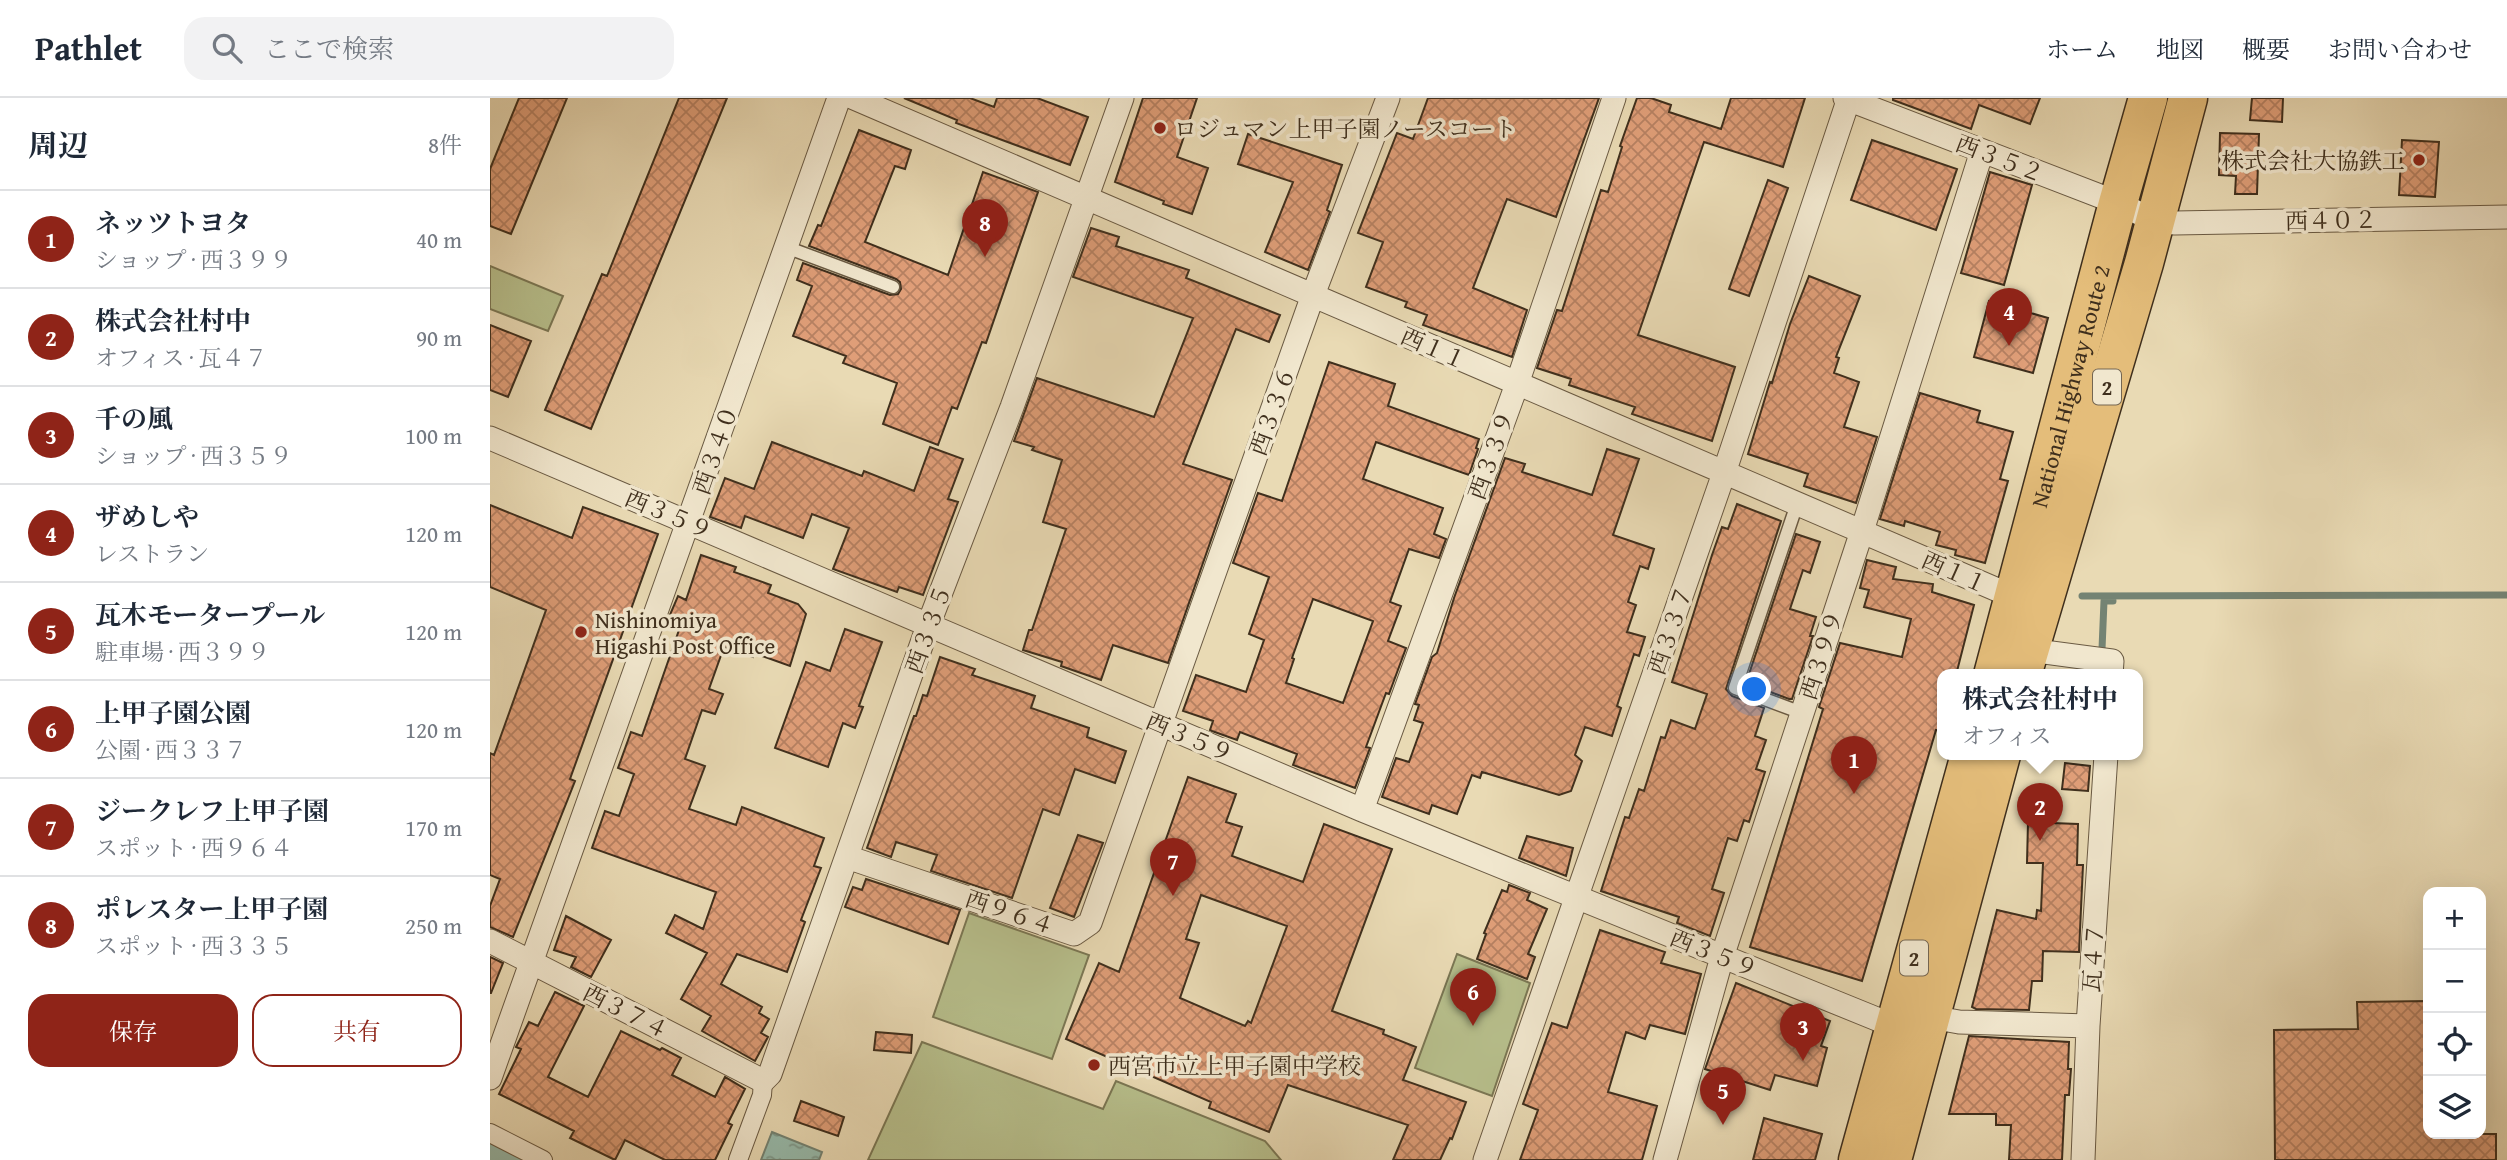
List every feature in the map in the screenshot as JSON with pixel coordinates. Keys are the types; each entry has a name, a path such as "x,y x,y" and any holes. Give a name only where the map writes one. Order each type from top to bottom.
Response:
{"highway":[{"name":"National Highway Route 2","path":"1995,669 2148,98"},
{"name":"National Highway Route 2","path":"2026,662 2144,263 2188,98"},
{"name":"2","path":"1858,1160 1969,760"},
{"name":"2","path":"1892,1160 2000,760"}],"street":[{"name":"西３４０","path":"490,1078 839,98"},
{"name":"西１１","path":"854,98 2014,597"},
{"name":"西３３５","path":"738,1160 762,1095 763,1081 770,1074 928,626 1013,407 1122,98"},
{"name":"西３３６","path":"1161,725 1313,295 1388,98"},
{"name":"西３３９","path":"1362,810 1517,384 1614,98"},
{"name":"西３５２","path":"1847,98 2118,203 2155,221"},
{"name":"西３３７","path":"1485,1160 1724,473 1847,98"},
{"name":"西３９９","path":"1665,1160 1722,957 1982,151"},
{"name":"西４０２","path":"2155,221 2175,223 2507,217"},
{"name":"西３５９","path":"490,438 1362,810 1894,1026"},
{"path":"2026,662 2112,661 2111,669"},
{"name":"西９６４","path":"847,857 1074,934 1090,923 1161,725"},
{"name":"瓦４７","path":"2083,1160 2088,1026 2106,760"},
{"name":"西３７４","path":"490,941 763,1081"},
{"path":"1931,1017 1959,1023 2088,1026"},
{"path":"490,1133 543,1160"}],"lane":[{"path":"786,247 893,287"},
{"path":"1797,504 1735,688 1802,713"}],"green space":[{"path":"490,266 563,296 548,331 490,309"},
{"path":"969,913 1089,955 1052,1059 933,1017"},
{"path":"1457,954 1530,983 1492,1096 1415,1068"},
{"path":"922,1042 1103,1109 1116,1081 1265,1141 1281,1160 868,1160"}],"water":[{"path":"772,1132 822,1152 819,1160 761,1160"}],"building":[{"path":"519,98 567,98 511,234 490,226 490,169"},
{"path":"679,98 727,98 591,429 545,410 602,274 607,276"},
{"path":"904,98 970,98 994,107 997,98 1037,98 1088,117 1070,165 956,123 957,120"},
{"name":"ロジュマン上甲子園ノースコート","path":"1143,98 1197,98 1177,157 1208,168 1192,214 1115,182"},
{"path":"1428,98 1599,98 1556,217 1507,199 1473,288 1527,310 1512,357 1423,325 1427,315 1405,307 1407,302 1366,287 1383,242 1358,233 1397,133 1413,139"},
{"path":"1637,98 1651,98 1671,105 1669,112 1721,129 1731,98 1805,98 1783,167 1704,142 1638,335 1735,367 1712,441 1632,414 1635,407 1569,385 1571,379 1537,368 1557,310 1562,311 1601,190 1608,192"},
{"path":"1893,98 2040,98 2030,124 1979,105 1971,129"},
{"path":"2252,98 2283,98 2282,122 2250,120"},
{"path":"859,130 911,150 905,169 895,166 865,242 948,275 983,172 1038,192 986,343 982,342 957,409 952,407 938,445 883,424 897,383 843,363 846,356 793,336 812,286 797,280 803,263 890,295 898,294 901,289 900,282 896,279 809,246 818,225 821,226"},
{"path":"2220,133 2259,134 2257,194 2235,194 2236,176 2219,175"},
{"path":"1248,134 1342,165 1327,210 1330,212 1308,270 1265,252 1293,182 1238,164"},
{"path":"1872,140 1957,169 1936,230 1851,200"},
{"name":"株式会社大協鉄工","path":"2402,140 2439,142 2435,197 2399,195"},
{"path":"1990,172 2032,185 2004,285 1961,273"},
{"path":"1768,180 1788,188 1749,296 1729,289"},
{"path":"1091,228 1119,237 1116,246 1189,270 1186,278 1280,315 1269,342 1236,329 1183,464 1232,480 1168,663 1113,645 1101,680 1061,666 1062,662 1023,650 1066,529 1043,522 1062,460 1014,441 1037,378 1154,417 1193,318 1073,277"},
{"path":"1809,276 1860,296 1836,357 1839,358 1834,373 1859,382 1844,427 1877,437 1856,503 1804,486 1808,474 1748,454 1770,382 1772,383 1790,324"},
{"path":"1989,301 2048,318 2033,373 1974,357"},
{"path":"490,325 531,341 508,397 490,390"},
{"path":"1329,362 1395,384 1388,406 1479,439 1469,475 1376,442 1363,479 1443,508 1434,534 1446,539 1439,558 1409,549 1390,602 1401,606 1388,641 1406,648 1366,747 1370,748 1355,788 1293,765 1297,754 1240,732 1237,740 1212,731 1213,721 1183,711 1196,675 1246,692 1264,640 1249,634 1269,577 1233,563 1258,493 1282,501","holes":["1313,599 1373,621 1343,703 1286,683"]},
{"path":"1920,393 1980,411 1977,422 2013,432 2000,479 2008,481 1985,563 1955,555 1956,550 1936,545 1940,532 1905,521 1904,526 1880,519"},
{"path":"772,442 862,476 864,471 914,491 930,447 963,459 948,499 958,502 923,595 899,587 897,592 833,569 849,528 812,514 803,538 745,516 741,528 710,517 725,478 754,489"},
{"path":"1607,449 1639,459 1613,535 1654,549 1648,569 1640,566 1628,602 1636,605 1627,632 1645,637 1639,656 1634,654 1617,706 1621,708 1612,736 1585,727 1575,755 1582,761 1571,791 1559,795 1482,772 1480,778 1472,775 1457,814 1432,805 1429,814 1382,797 1396,758 1409,762 1423,723 1414,720 1419,705 1415,704 1432,657 1437,653 1505,458 1525,464 1522,472 1592,495"},
{"path":"1737,504 1781,521 1726,689 1732,696 1764,708 1755,736 1766,740 1756,769 1765,772 1749,822 1744,820 1737,841 1728,838 1712,889 1724,893 1710,936 1677,923 1679,917 1601,891 1625,817 1629,818 1639,789 1644,791 1661,737 1665,738 1671,720 1695,729 1707,694 1672,682 1722,527 1728,529"},
{"path":"490,505 572,538 583,507 658,534 570,779 575,781 513,937 490,927 490,906 500,879 490,875 490,753 494,755 546,610 490,587"},
{"path":"1796,534 1820,542 1810,573 1803,570 1790,609 1816,617 1810,636 1813,636 1792,699 1789,699 1746,683"},
{"path":"701,555 736,567 734,572 771,585 768,593 798,604 806,614 790,666 754,653 753,657 724,647 709,689 723,694 715,714 702,710 685,759 705,766 689,809 736,825 742,807 824,838 814,866 821,868 801,920 805,922 787,972 737,954 721,984 762,1007 759,1013 769,1019 761,1033 768,1037 755,1061 702,1031 711,1016 681,999 707,953 666,933 675,915 703,929 716,892 592,848 605,811 619,816 634,774 618,768 631,732 642,736 679,630 666,624 678,596 686,600"},
{"path":"1867,560 1896,567 1893,579 1933,584 1932,592 1974,605 1958,669 1937,669 1937,730 1862,981 1750,947 1823,709 1819,707 1840,643 1902,657 1911,619 1864,607 1869,590 1860,588"},
{"path":"845,629 882,642 859,706 863,707 855,728 843,723 828,767 775,748 806,662 830,671"},
{"path":"940,657 975,669 972,675 1035,696 1031,708 1089,728 1087,737 1126,751 1115,783 1075,769 1059,815 1043,809 1012,898 931,871 937,855 896,842 891,857 867,848 914,716 923,695 927,696"},
{"path":"2065,763 2090,766 2088,791 2062,789"},
{"path":"1188,777 1236,794 1226,822 1242,827 1232,856 1303,882 1324,824 1392,849 1332,1011 1384,1030 1383,1034 1416,1047 1403,1080 1466,1102 1452,1139 1450,1138 1440,1160 1393,1160 1408,1125 1288,1085 1269,1132 1209,1108 1211,1102 1066,1039 1099,963 1119,972","holes":["1201,895 1287,926 1251,1023 1248,1021 1245,1026 1180,998 1199,943 1186,939"]},
{"path":"2028,822 2078,824 2077,865 2083,865 2079,952 2043,951 2042,981 2032,981 2029,1010 1976,1009 1972,1007 1997,910 2036,919 2037,910 2041,911 2043,863 2027,863"},
{"path":"1078,835 1103,843 1074,917 1050,908"},
{"path":"1527,836 1573,848 1566,876 1519,858"},
{"path":"866,879 960,910 948,944 845,907 853,887 862,890"},
{"path":"1509,885 1530,893 1527,900 1547,909 1528,954 1535,957 1527,979 1477,959 1486,934 1484,933 1502,890 1507,892"},
{"path":"566,916 611,940 591,977 571,967 576,957 554,950"},
{"path":"1600,930 1665,952 1661,963 1701,974 1685,1034 1650,1025 1645,1039 1626,1032 1608,1092 1657,1106 1642,1160 1520,1160 1538,1110 1523,1104 1552,1023 1567,1028"},
{"path":"490,957 503,963 491,993 490,993"},
{"path":"1736,983 1830,1021 1821,1046 1827,1048 1817,1086 1775,1075 1770,1090 1705,1069"},
{"path":"555,992 584,1006 548,1077 588,1097 621,1031 681,1058 672,1075 715,1097 725,1077 745,1089 728,1123 732,1125 715,1160 665,1160 625,1140 615,1160 570,1138 574,1131 499,1094 521,1049 516,1047 529,1022 538,1026"},
{"path":"2423,1001 2423,1139 2486,1139 2486,1134 2496,1134 2496,1160 2275,1160 2274,1030 2358,1029 2357,1002"},
{"path":"876,1032 912,1035 911,1053 874,1050"},
{"path":"1969,1036 2069,1042 2068,1069 2071,1069 2069,1095 2065,1095 2062,1160 2009,1160 2011,1125 1996,1125 1996,1114 1949,1114"},
{"path":"801,1101 844,1117 838,1136 794,1121"},
{"path":"1764,1118 1822,1134 1815,1160 1753,1160"}],"waterway":[{"path":"2082,596 2507,595"},
{"path":"2102,649 2104,601 2113,601"},
{"path":"490,1153 504,1160"}],"place":[{"name":"ロジュマン上甲子園ノースコート","path":"1160,128"},
{"name":"株式会社大協鉄工","path":"2419,160"},
{"name":"ポレスター上甲子園","path":"985,257"},
{"name":"ザめしや","path":"2009,346"},
{"name":"Nishinomiya Higashi Post Office","path":"581,632"},
{"name":"ネッツトヨタ","path":"1854,794"},
{"name":"株式会社村中","path":"2040,841"},
{"name":"ジークレフ上甲子園","path":"1173,896"},
{"name":"上甲子園公園","path":"1473,1026"},
{"name":"千の風","path":"1803,1061"},
{"name":"西宮市立上甲子園中学校","path":"1094,1065"},
{"name":"瓦木モータープール","path":"1723,1125"}]}
